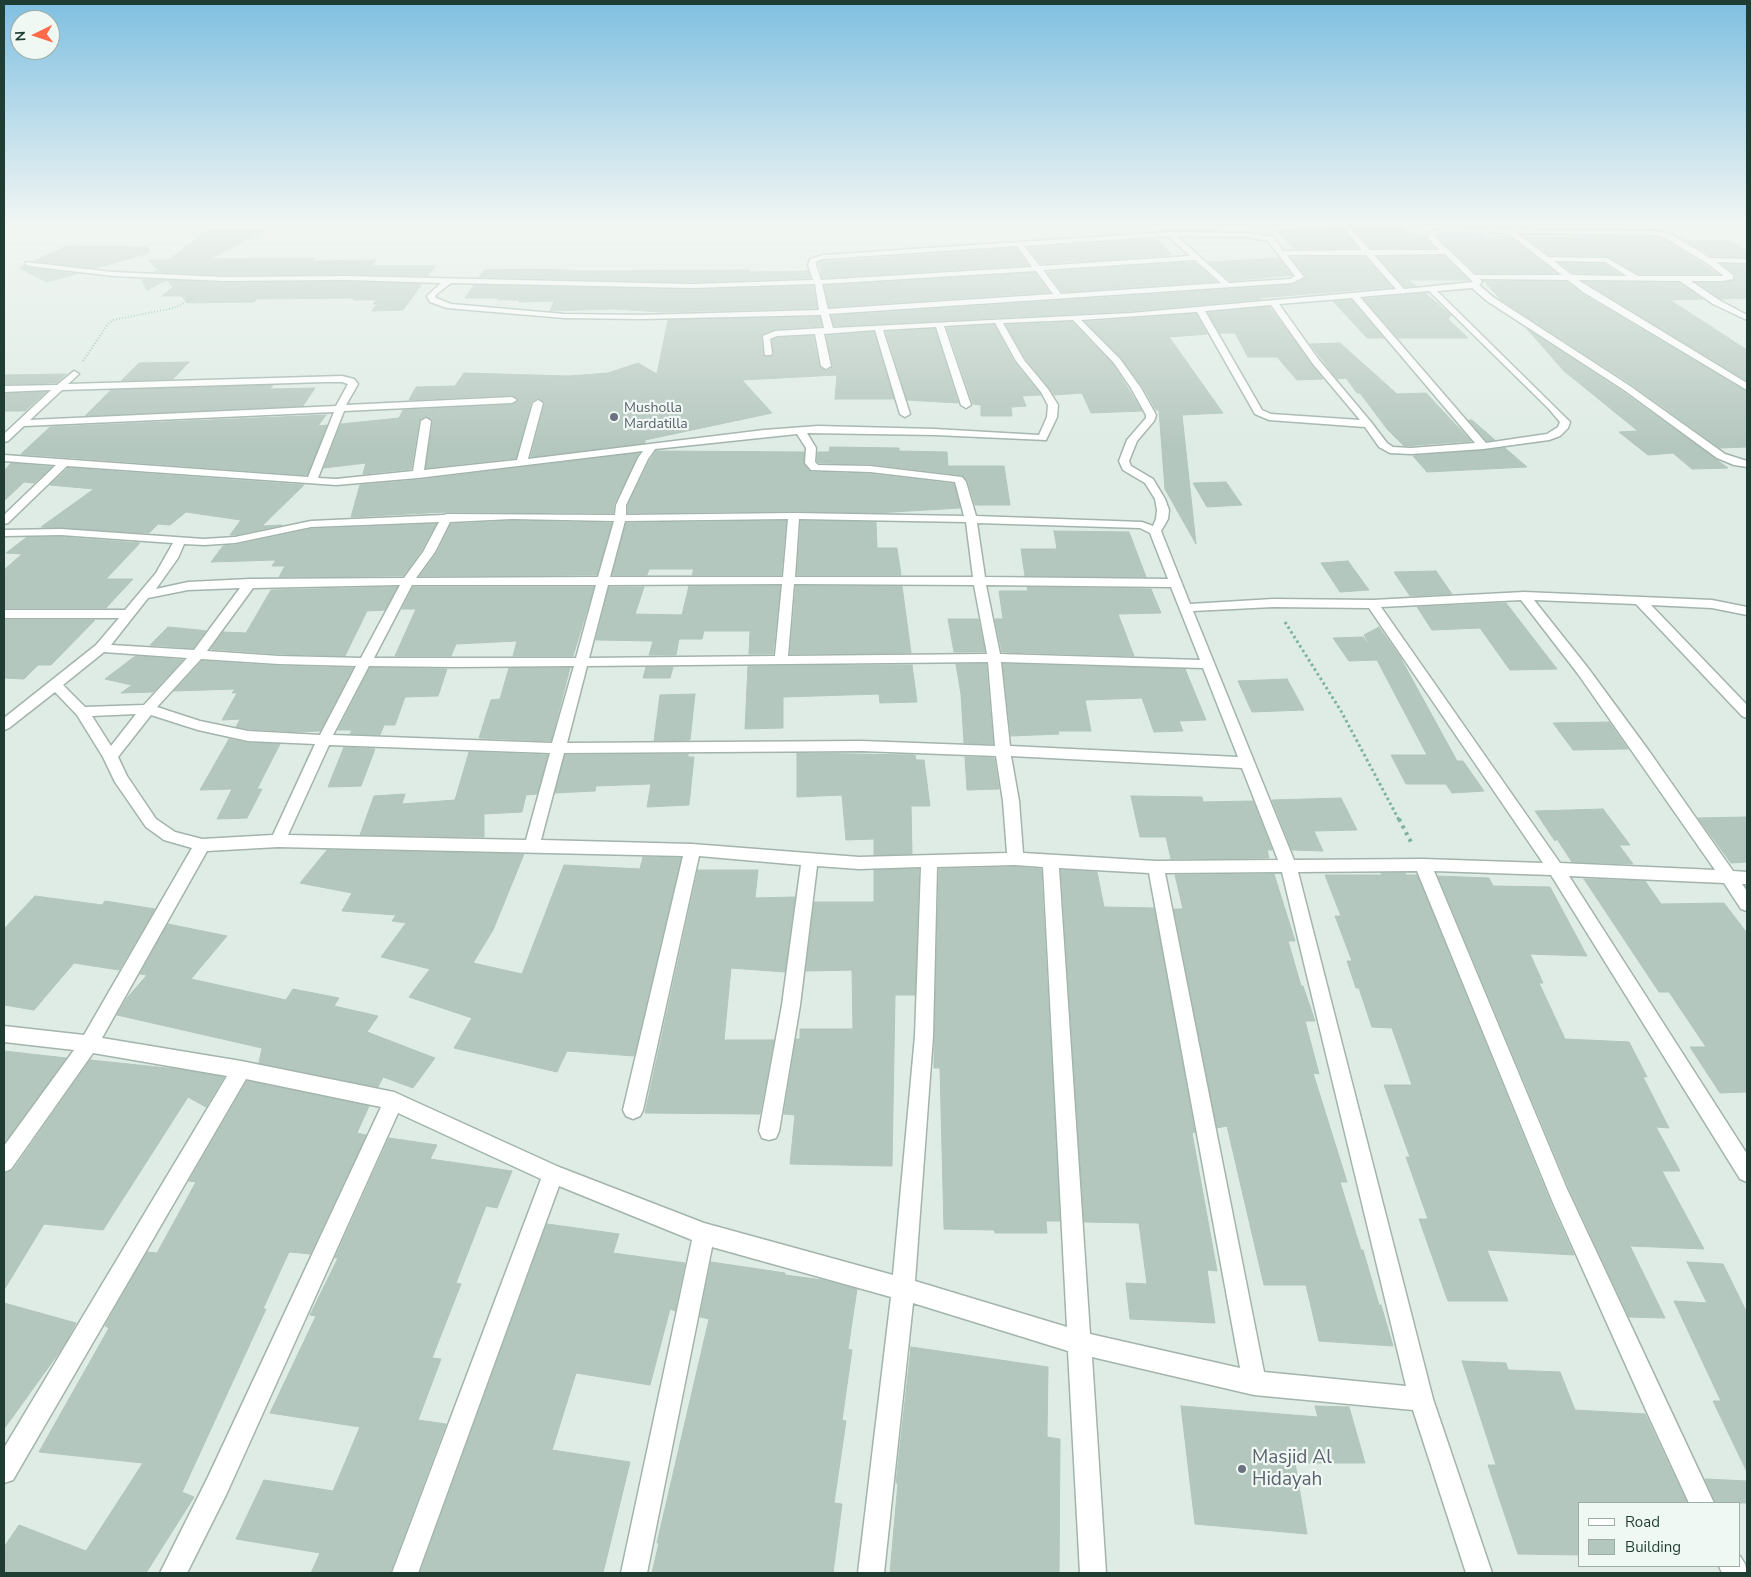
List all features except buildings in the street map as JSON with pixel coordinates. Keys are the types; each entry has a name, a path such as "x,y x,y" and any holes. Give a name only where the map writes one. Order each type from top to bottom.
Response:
{"street":[{"path":"432,298 433,300 450,306 489,310 564,316 641,317 824,312 1022,298"},
{"path":"821,298 824,312 826,366"},
{"path":"768,353 766,340 769,336 939,324 1076,319 1200,310 1328,298"},
{"path":"1356,298 1483,446"},
{"path":"1274,303 1316,362 1368,424 1382,445 1390,450 1411,451 1483,446 1549,437 1563,428 1565,422 1552,407 1440,298"},
{"path":"1489,298 1627,388 1721,456 1738,463 1747,464"},
{"path":"1599,298 1668,341 1747,386"},
{"path":"1710,298 1747,318"},
{"path":"1200,310 1258,412 1269,417 1368,424"},
{"path":"1076,319 1117,361 1136,388 1151,415 1152,419 1132,440 1124,461 1127,468 1149,481 1160,499 1163,510 1162,519 1155,531"},
{"path":"4,458 348,481 418,475 800,430 858,429 1042,438 1052,418 1053,405 1045,391 1020,361 998,321"},
{"path":"939,324 966,406"},
{"path":"878,328 905,414"},
{"path":"4,439 74,374"},
{"path":"4,389 342,379 353,384 340,408 312,480"},
{"path":"23,423 512,400"},
{"path":"522,462 538,403"},
{"path":"418,475 426,421"},
{"path":"800,430 811,448 810,463 815,468 870,469 958,479 961,482 971,519 979,581 994,658 1003,751 1011,801 1015,860"},
{"path":"532,846 620,518 621,505 643,458 651,448"},
{"path":"4,521 64,463"},
{"path":"4,533 61,532 204,542 234,540 311,524 446,517 512,516 620,518 794,516 971,519 1142,525 1155,531 1288,865 1422,1399 1479,1573"},
{"path":"781,660 794,516"},
{"path":"278,841 324,740 408,581 429,552 446,517"},
{"path":"4,725 56,686 101,648 146,595 172,558 180,541"},
{"path":"146,595 188,586 250,583 408,581 1177,583"},
{"path":"110,757 148,709 197,655 250,583"},
{"path":"1187,608 1273,603 1373,604 1524,596 1712,604 1747,611"},
{"path":"1524,596 1583,671 1747,904"},
{"path":"1640,601 1747,713"},
{"path":"1373,604 1557,871 1747,1172"},
{"path":"4,614 130,614"},
{"path":"101,648 279,660 365,662 994,658 1209,664"},
{"path":"56,686 82,712 110,757 120,778 151,823 170,836 202,846 278,841 532,846 692,850 860,862 1015,860 1156,867 1423,865 1557,871 1642,872 1747,878"},
{"path":"82,712 148,709 198,726 248,736 324,740 558,748 862,746 1248,763"},
{"path":"4,1162 89,1044 202,846"},
{"path":"633,1110 692,850"},
{"path":"769,1131 791,1005 810,859"},
{"path":"870,1573 903,1289 924,1036 929,861"},
{"path":"1051,863 1081,1343 1093,1573"},
{"path":"1423,865 1560,1196 1702,1502"},
{"path":"1156,867 1254,1383"},
{"path":"4,1034 89,1044 242,1070 394,1101 553,1174 704,1234 903,1289 1081,1343 1254,1383 1422,1399"},
{"path":"4,1471 242,1070"},
{"path":"173,1573 217,1486 394,1101"},
{"path":"404,1573 553,1174"},
{"path":"634,1573 704,1234"}],"path":[{"path":"74,374 108,324 114,320 174,308 193,298"},
{"path":"1273,603 1341,711 1423,865"}],"place":[{"name":"Musholla Mardatilla","path":"614,417"},
{"name":"Masjid Al Hidayah","path":"1242,1469"}]}
